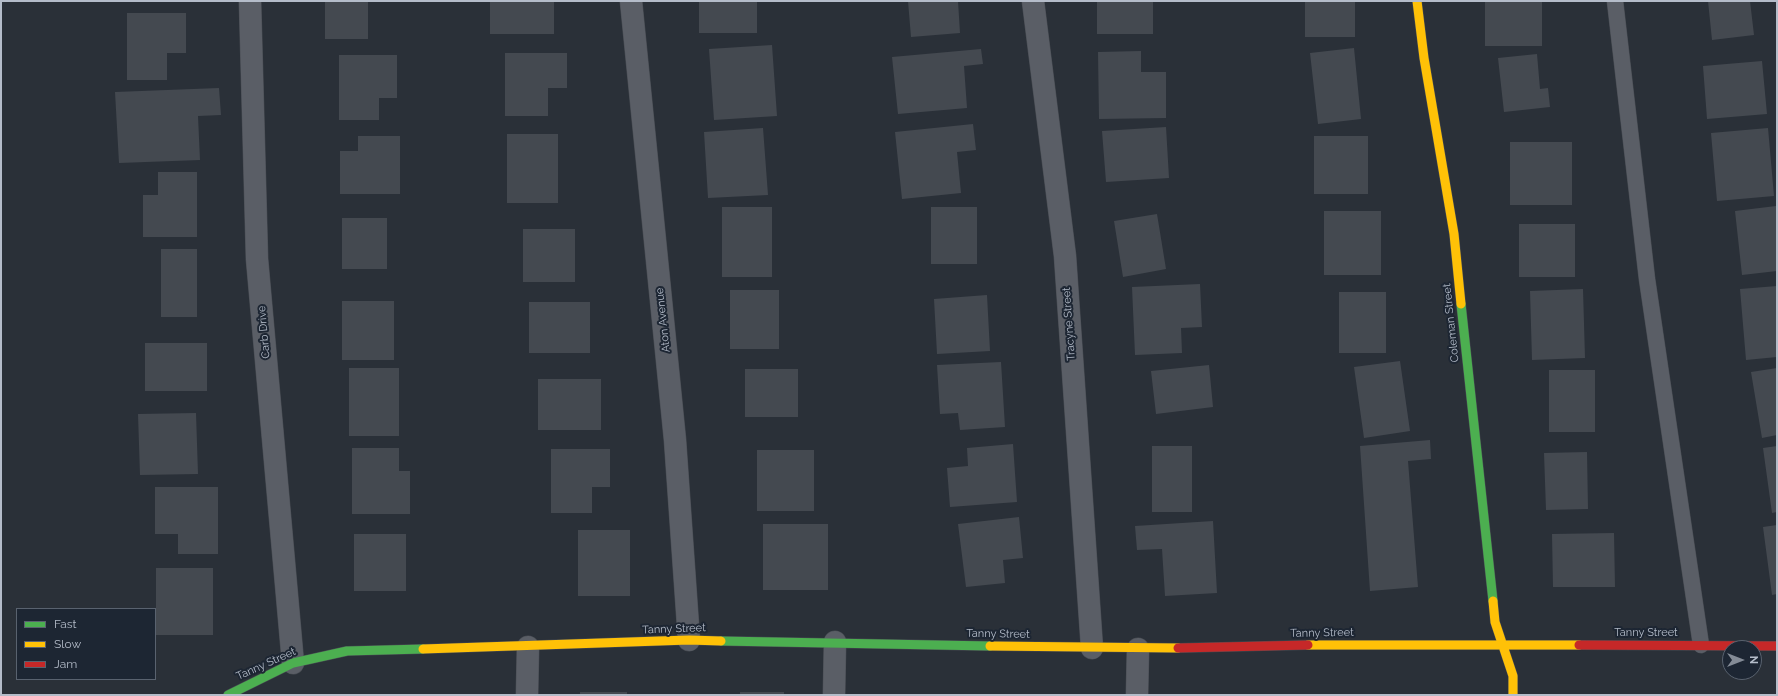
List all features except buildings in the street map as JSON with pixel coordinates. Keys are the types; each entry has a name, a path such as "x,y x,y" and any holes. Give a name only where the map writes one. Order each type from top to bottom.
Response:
{"street":[{"name":"Carb Drive","path":"250,1 257,259 293,663"},
{"name":"Aton Avenue","path":"631,1 675,440 689,640"},
{"name":"Tracyne Street","path":"1033,1 1065,256 1092,648"},
{"name":"Coleman Street","path":"1417,1 1424,58 1454,234 1495,622 1513,676 1513,695"},
{"name":"Tanny Street","path":"228,695 293,663 347,650 528,647 689,640 1138,649 1363,644 1777,646"},
{"path":"834,695 835,642"},
{"path":"527,695 528,647"},
{"path":"1137,695 1138,649"}],"lane":[{"path":"1615,1 1647,279 1701,645"}],"traffic: fast":[{"path":"1461,304 1493,601"},
{"path":"721,641 990,646"},
{"path":"228,695 293,663 347,651 423,649"}],"traffic: slow":[{"path":"1417,1 1424,58 1454,234 1461,304"},
{"path":"1493,601 1495,622 1513,676 1513,695"},
{"path":"423,649 689,640 721,641"},
{"path":"1308,645 1579,645"},
{"path":"990,646 1178,648"}],"traffic: jam":[{"path":"1178,648 1308,645"},
{"path":"1579,645 1777,646"}]}
